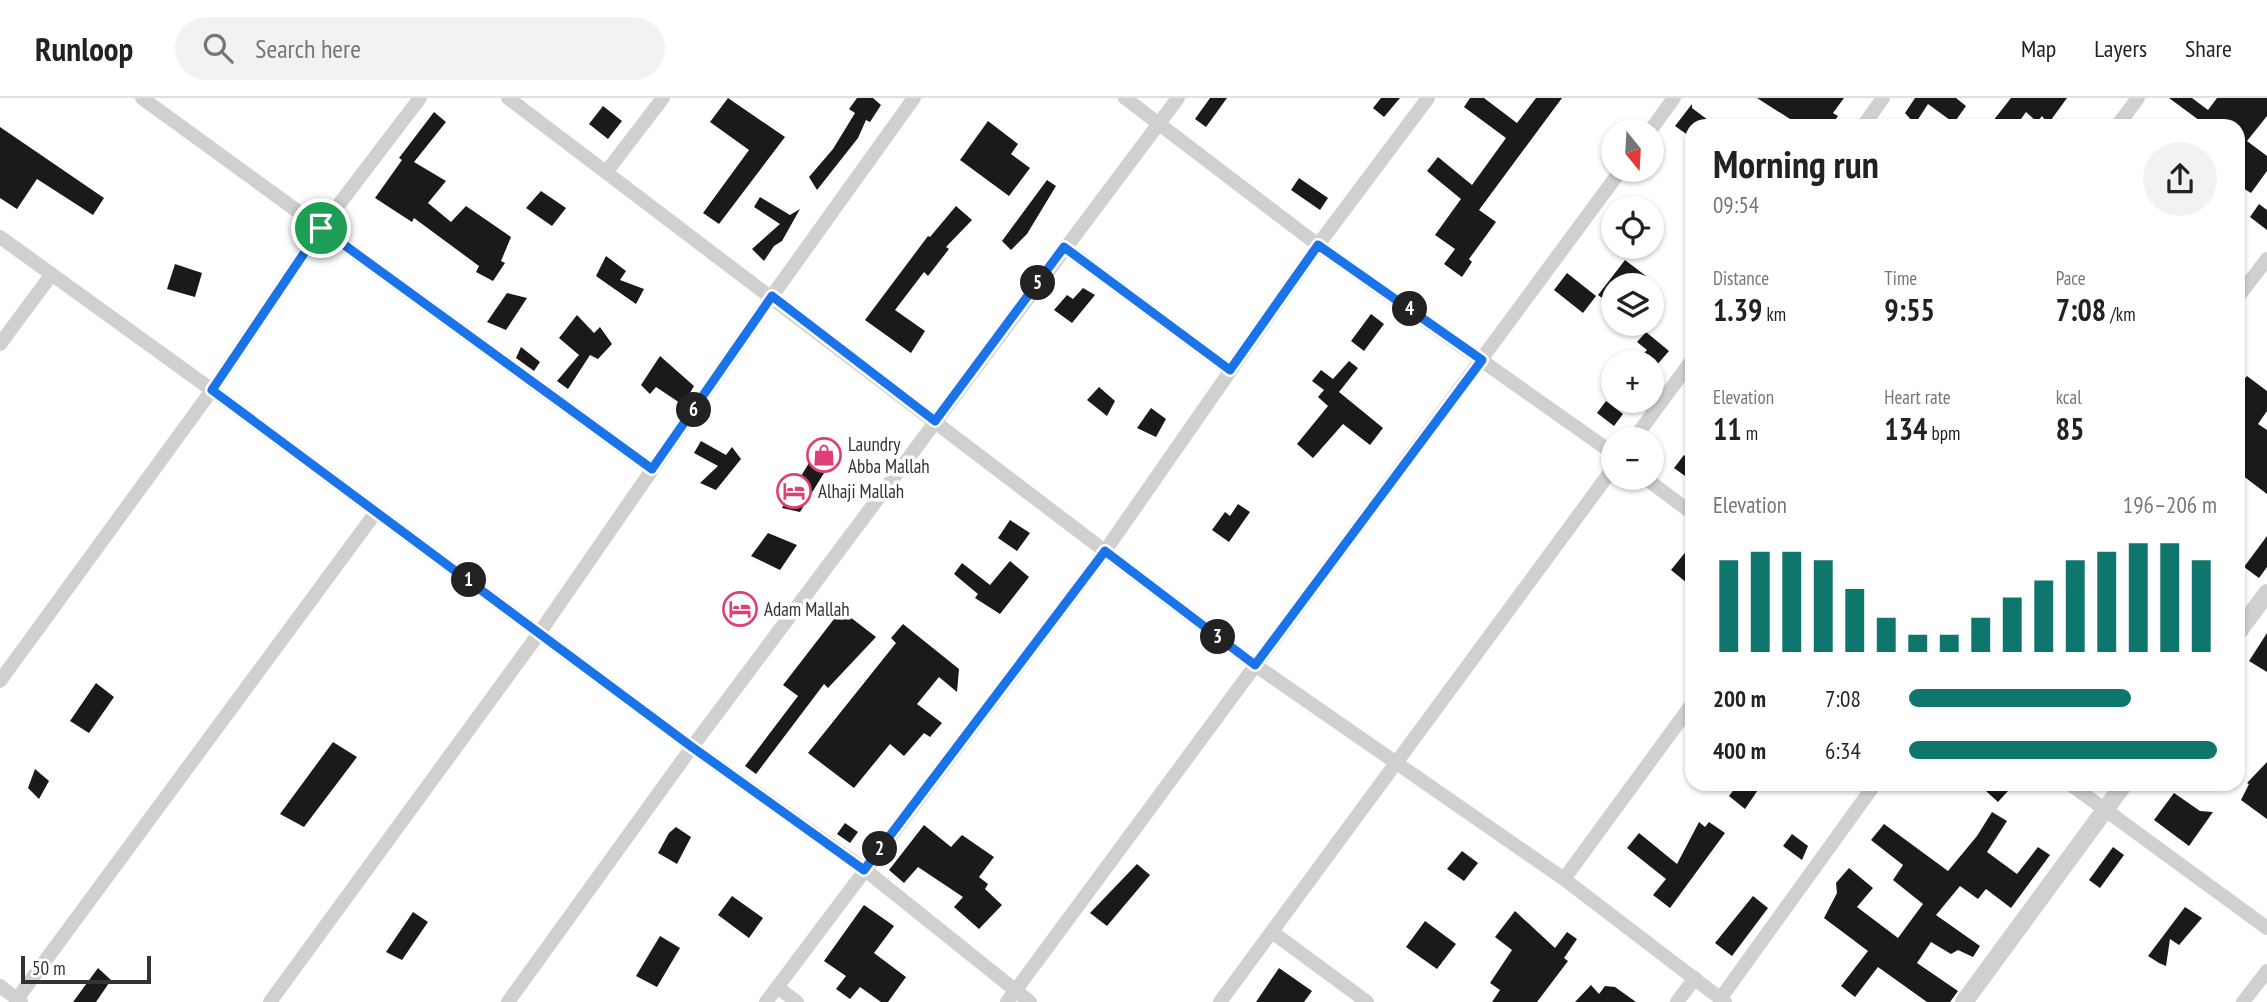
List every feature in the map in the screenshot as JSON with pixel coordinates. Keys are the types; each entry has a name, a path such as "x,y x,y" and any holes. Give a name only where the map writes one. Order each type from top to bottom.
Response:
{"street":[{"path":"142,98 652,469"},
{"path":"0,681 212,390 321,228 420,98"},
{"path":"508,98 1255,665 1563,879 1722,1000 1870,791"},
{"path":"607,171 663,98"},
{"path":"270,1002 540,632 772,296 914,98"},
{"path":"1125,98 1318,245 1601,445"},
{"path":"508,1002 692,747 1178,98"},
{"path":"766,1002 1105,551 1318,245 1428,98"},
{"path":"1659,119 1674,98"},
{"path":"1868,119 1883,98"},
{"path":"2122,119 2138,98"},
{"path":"1012,997 1612,182"},
{"path":"0,237 212,390 692,747 864,870 1012,997 1030,1002"},
{"path":"1064,247 1230,370"},
{"path":"2245,288 2267,259"},
{"path":"0,344 52,274"},
{"path":"1643,427 1685,370"},
{"path":"1220,1002 1601,485"},
{"path":"1661,490 1685,508"},
{"path":"0,986 19,1000 376,512"},
{"path":"2245,623 2267,593"},
{"path":"1563,879 1685,713"},
{"path":"2080,791 2267,928"},
{"path":"1964,1002 2119,791"},
{"path":"1272,932 1367,1002"},
{"path":"2243,1002 2267,971"},
{"path":"1677,1002 1695,978"},
{"path":"777,987 797,1002"}],"building":[{"path":"728,98 785,137 719,224 703,213 749,150 710,122"},
{"path":"857,98 873,98 881,105 870,122 866,120 858,138 817,190 809,177 833,149 855,113 849,109"},
{"path":"1210,98 1227,98 1206,127 1195,119"},
{"path":"1381,98 1400,98 1384,117 1373,108"},
{"path":"1470,98 1484,98 1517,123 1536,98 1562,98 1479,210 1496,222 1469,259 1472,262 1462,277 1444,264 1455,249 1435,235 1461,199 1427,171 1438,157 1472,185 1506,138 1464,107"},
{"path":"1757,98 1844,98 1833,113 1838,116 1836,119 1790,119"},
{"path":"1915,98 1956,98 1966,106 1957,119 1949,119 1928,104 1918,119 1910,119 1905,113"},
{"path":"2011,98 2067,98 2052,119 2044,119 2042,116 2034,119 2026,112 2021,119 1994,119"},
{"path":"2169,98 2192,98 2208,110 2217,98 2267,98 2267,116 2247,141 2267,156 2267,171 2251,193 2245,189 2245,119 2198,119"},
{"path":"1692,104 1692,108 1707,119 1685,119 1685,133 1675,126"},
{"path":"603,106 622,121 608,139 589,124"},
{"path":"434,112 446,122 414,162 446,181 428,203 451,222 466,206 511,237 501,261 505,263 493,281 476,272 479,266 414,218 412,222 375,198 402,160 399,158"},
{"path":"988,121 1018,144 1011,154 1030,168 1009,196 960,160"},
{"path":"0,127 104,198 93,215 37,179 17,209 0,198"},
{"path":"1299,178 1328,198 1320,210 1291,190"},
{"path":"1047,180 1056,186 1027,234 1011,250 1002,241"},
{"path":"541,191 566,208 552,226 526,208"},
{"path":"760,197 790,215 800,209 782,241 774,246 764,261 752,249 780,224 754,207"},
{"path":"2259,204 2267,210 2267,230 2250,217"},
{"path":"956,206 972,220 946,247 949,249 928,276 924,272 895,310 925,331 911,353 865,320 928,236 930,237"},
{"path":"606,256 626,271 620,280 644,289 636,304 596,276"},
{"path":"1625,260 1642,273 1615,273"},
{"path":"175,264 202,273 195,297 167,289"},
{"path":"1567,273 1596,296 1583,313 1554,290"},
{"path":"1083,288 1095,295 1072,323 1054,310 1067,295 1073,299"},
{"path":"507,293 527,298 506,330 487,322"},
{"path":"1371,314 1384,324 1364,351 1351,341"},
{"path":"577,315 594,333 600,327 612,344 598,359 590,355 568,389 557,381 579,355 559,338"},
{"path":"1642,336 1651,336 1669,351 1664,357 1664,350 1647,350 1637,342"},
{"path":"521,347 540,362 534,371 516,358"},
{"path":"660,356 694,386 683,405 656,387 650,394 641,385"},
{"path":"1349,361 1358,368 1339,392 1383,428 1370,445 1343,424 1313,458 1297,444 1328,406 1318,397 1324,390 1312,381 1321,370 1333,379"},
{"path":"2247,376 2267,391 2267,411 2258,424 2267,430 2267,494 2245,477"},
{"path":"1099,387 1115,401 1107,416 1087,400"},
{"path":"1151,408 1166,419 1156,437 1137,428"},
{"path":"1601,408 1601,413 1623,414 1614,426 1597,413"},
{"path":"701,441 726,455 732,447 741,459 716,490 700,483 718,466 694,453"},
{"path":"822,441 837,452 800,512 782,508"},
{"path":"1684,455 1685,476 1674,468"},
{"path":"1238,504 1250,512 1229,542 1212,530 1225,512 1230,516"},
{"path":"1010,520 1030,533 1017,551 998,538"},
{"path":"768,533 797,545 780,570 751,556"},
{"path":"2267,536 2267,567 2259,578 2245,566"},
{"path":"1685,553 1685,581 1671,570"},
{"path":"1010,561 1029,577 1000,614 975,598 978,594 954,574 962,563 990,585"},
{"path":"841,610 876,637 828,688 824,684 756,774 745,766 798,696 783,685"},
{"path":"903,624 959,669 957,692 939,677 917,704 942,723 930,737 924,733 904,756 890,744 854,788 808,753 896,643 891,638"},
{"path":"2267,633 2267,672 2249,661"},
{"path":"96,683 114,697 89,733 70,721"},
{"path":"333,742 357,757 304,827 280,814"},
{"path":"2267,762 2267,819 2241,800 2249,784 2247,783"},
{"path":"35,769 49,781 39,799 28,788"},
{"path":"1733,791 1757,791 1745,809 1729,796"},
{"path":"1986,791 2008,791 1998,802"},
{"path":"2174,793 2200,811 2213,812 2189,846 2154,820"},
{"path":"1992,812 2007,821 1987,852 2017,874 2038,847 2050,855 2011,908 1986,889 1978,899 1960,886 1936,915 1980,946 1973,957 1958,950 1951,954 1931,942 1917,963 1958,991 1950,1002 1927,1002 1878,967 1855,997 1841,986 1868,951 1824,918 1837,893 1836,883 1849,868 1873,888 1857,907 1898,938 1923,904 1893,880 1903,865 1871,840 1884,824 1948,871 1977,836"},
{"path":"1699,822 1705,827 1709,822 1725,833 1670,908 1653,895 1666,879 1627,848 1639,833 1677,864"},
{"path":"845,823 858,832 850,843 837,834"},
{"path":"924,825 951,847 962,835 994,857 979,877 988,884 985,889 1002,905 979,929 954,907 963,897 918,867 904,883 889,870"},
{"path":"676,827 691,837 677,864 658,853 669,833"},
{"path":"1792,834 1808,846 1802,860 1783,846"},
{"path":"2113,847 2124,855 2100,888 2089,880"},
{"path":"1462,851 1478,863 1464,881 1447,869"},
{"path":"1137,864 1150,875 1107,926 1090,913"},
{"path":"732,896 763,918 749,938 718,915"},
{"path":"1753,896 1768,908 1732,956 1715,943"},
{"path":"864,905 894,926 874,953 906,977 888,1002 881,1002 860,987 850,999 836,989 846,976 824,961"},
{"path":"2185,907 2202,918 2179,945 2170,939 2166,966 2148,956"},
{"path":"1515,911 1555,948 1567,932 1577,939 1564,958 1568,961 1537,1002 1492,1002 1500,990 1490,983 1512,950 1495,937"},
{"path":"413,912 428,922 402,960 386,952"},
{"path":"1425,921 1456,944 1437,969 1406,947"},
{"path":"660,936 680,948 657,987 636,976"},
{"path":"98,968 111,980 96,1002 73,1002"},
{"path":"1279,968 1312,991 1304,1002 1256,1002"},
{"path":"1591,985 1599,994 1605,986 1615,987 1636,1002 1575,1002"}],"place":[{"name":"Laundry Abba Mallah","path":"824,455"},
{"name":"Alhaji Mallah","path":"794,491"},
{"name":"Adam Mallah","path":"740,609"}],"route":[{"path":"321,228 652,469 772,296 935,421 1064,247 1230,370 1318,245 1482,360 1255,665 1105,551 864,870 692,747 212,390 321,228"}]}
